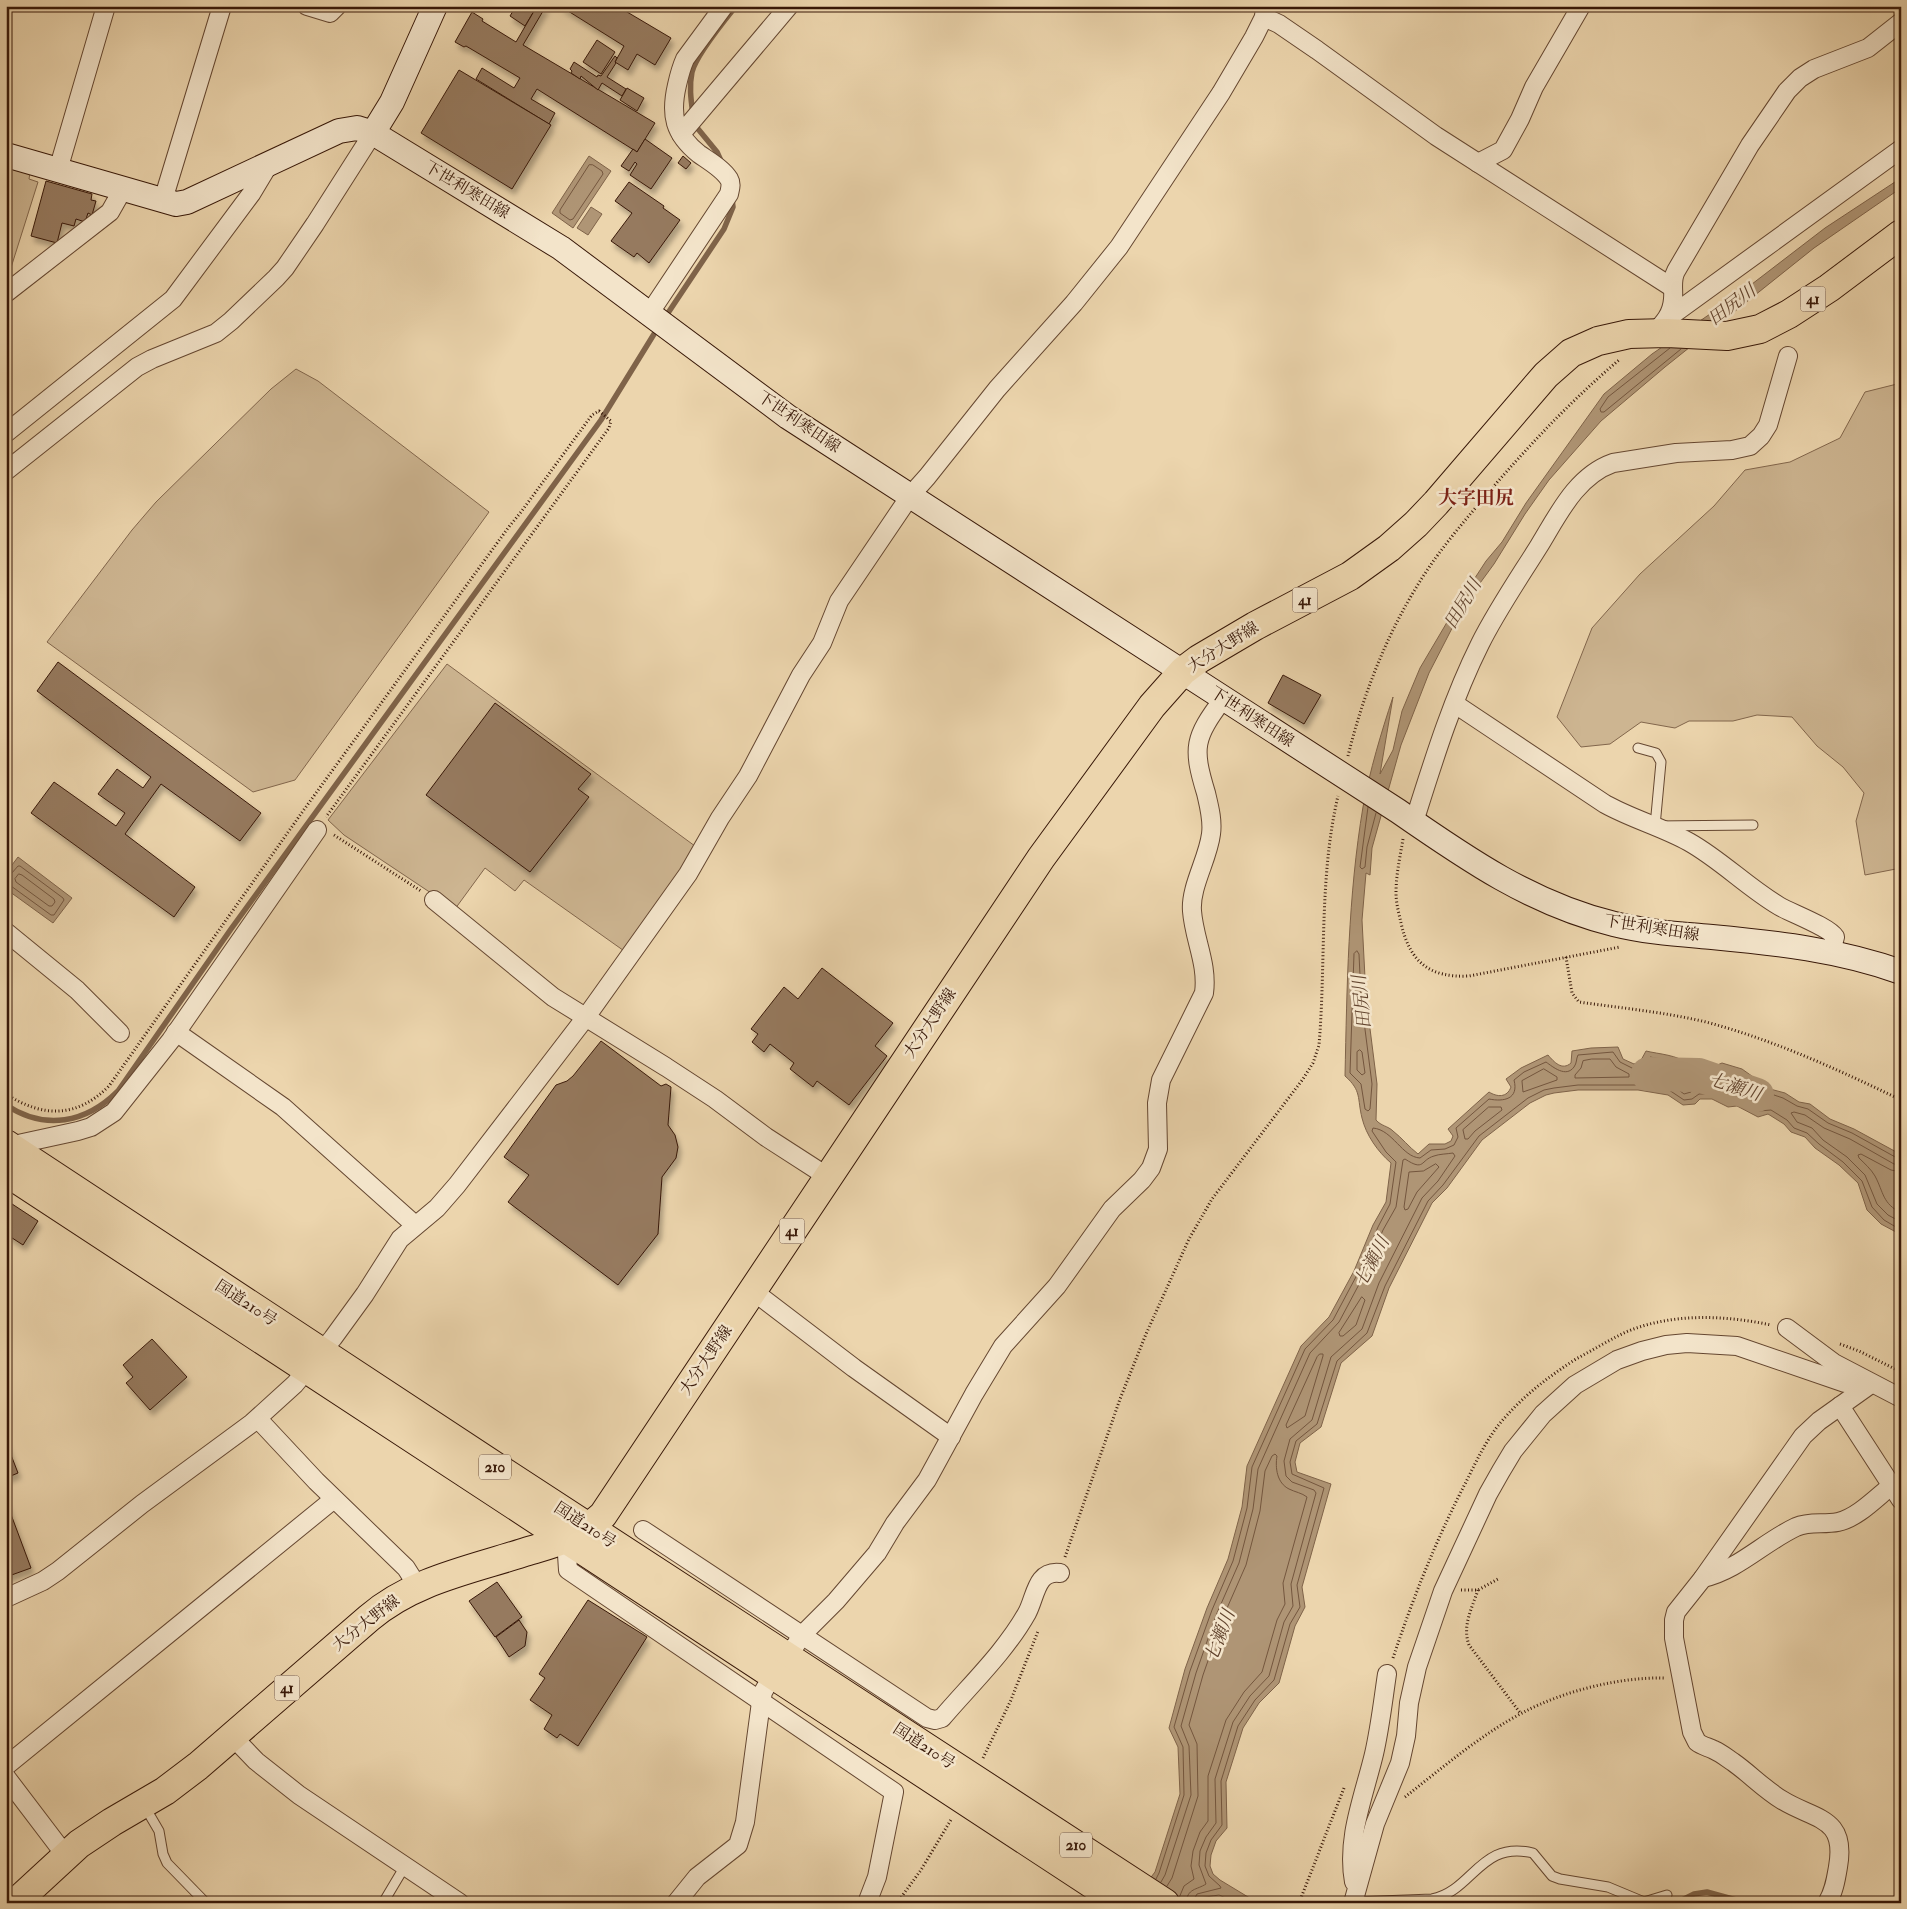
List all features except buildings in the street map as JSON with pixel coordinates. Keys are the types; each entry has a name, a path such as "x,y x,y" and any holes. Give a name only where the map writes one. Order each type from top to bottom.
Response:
{"main road":[{"path":"6,156 176,204 187,202 339,131 357,128 373,133 392,102 435,6"},
{"name":"下世利寒田線","path":"373,133 561,248 788,417 1346,777 1405,824 1499,879 1542,900 1585,916 1615,924 1648,931 1769,943 1831,952 1901,972"},
{"name":"大分大野線","path":"16,1903 66,1856 96,1832 165,1791 191,1771 380,1608 393,1599 431,1582 578,1533 604,1515 1041,858 1152,706 1183,672 1199,659 1255,626 1350,576 1389,548 1436,503 1546,375 1571,353 1608,338 1663,328 1713,336 1750,332 1779,320 1829,288 1901,234"},
{"name":"国道210号","path":"7,1154 315,1361 578,1533 788,1656 972,1802 1121,1903"},
{"name":"国道210号","path":"972,1802 1165,1903"}],"street":[{"path":"58,170 106,6"},
{"path":"163,200 222,6"},
{"path":"307,6 330,13 337,6"},
{"path":"649,314 729,194 731,187 729,179 691,147 681,134 676,125 673,107 681,66 724,6"},
{"path":"681,134 788,6"},
{"path":"1478,163 1503,150 1520,119 1534,87 1581,6"},
{"path":"6,1598 43,1581 58,1571 142,1504 258,1418 315,1361 365,1294 394,1247 415,1225 436,1208 457,1185 586,1017 696,861 720,818 748,776 802,675 822,643 839,601 910,496 927,478 1019,362 1074,303 1109,261 1221,93 1250,46 1265,12 1436,136 1673,288"},
{"path":"1663,328 1673,300 1673,282 1676,272 1750,145 1787,91 1800,78 1814,69 1868,48 1901,22"},
{"path":"6,471 137,367 216,333 231,322 285,268 373,133"},
{"path":"1663,328 1901,149"},
{"path":"6,433 172,299 251,194 268,164"},
{"path":"6,293 110,212 123,189"},
{"path":"1405,824 1467,672 1486,634 1554,522 1583,480 1603,466 1613,462 1676,453 1732,450 1750,446 1761,436 1768,425 1788,356"},
{"path":"676,1903 697,1877 738,1845 745,1822 761,1702 764,1692 788,1656 854,1578 872,1560 895,1523 927,1480 992,1362 1003,1346 1057,1286 1105,1218 1120,1200 1142,1180 1155,1159 1161,1080 1202,999 1206,983 1204,963 1192,910 1194,890 1209,848 1212,827 1208,802 1197,765 1196,751 1206,724 1223,699"},
{"path":"1455,704 1605,804 1690,842 1780,906 1830,931 1834,937 1831,952"},
{"path":"7,1154 91,1127 114,1112 176,1032 322,828"},
{"path":"434,900 553,997 716,1099 766,1137 828,1177"},
{"path":"6,932 77,990 120,1033"},
{"path":"176,1032 282,1107 415,1225"},
{"path":"752,1291 854,1368 951,1437"},
{"path":"1786,1328 1834,1363 1901,1398"},
{"path":"1354,1899 1377,1818 1400,1763 1406,1736 1409,1703 1417,1667 1443,1591 1488,1494 1505,1464 1529,1430 1553,1404 1575,1385 1617,1360 1666,1345 1687,1343 1737,1346 1845,1382 1871,1384"},
{"path":"1827,1903 1835,1882 1841,1851 1836,1832 1820,1817 1782,1800 1740,1766 1716,1750 1697,1742 1692,1732 1674,1638 1674,1620 1676,1612 1682,1603 1703,1578 1795,1445 1811,1428 1871,1384"},
{"path":"1703,1578 1714,1576 1734,1566 1797,1527 1810,1523 1837,1522 1846,1519 1896,1493 1840,1406"},
{"path":"258,1418 334,1499 406,1568 418,1587"},
{"path":"6,1766 334,1499"},
{"path":"643,1530 788,1656 935,1720 942,1718 1010,1637 1028,1611 1038,1584 1051,1572 1060,1573"},
{"path":"578,1533 568,1570 894,1792 877,1876 867,1903"},
{"path":"1354,1899 1352,1855 1354,1835 1375,1752 1387,1674"},
{"path":"232,1736 256,1761 299,1795 460,1903"},
{"path":"6,1777 66,1856"}],"lane":[{"path":"1638,748 1656,753 1661,762 1655,826 1753,825"},
{"path":"143,1804 159,1831 163,1854 167,1863 206,1903"},
{"path":"1354,1899 1432,1899 1442,1897 1452,1891 1480,1865 1510,1850 1533,1853 1552,1876 1560,1879 1608,1887 1644,1902 1667,1895"},
{"path":"383,1903 405,1866"}],"path":[{"path":"1060,1573 1120,1400 1146,1334 1189,1239 1212,1199 1303,1079 1313,1063 1318,1045 1321,1019 1326,887 1331,835 1346,777 1358,718 1378,662 1408,602 1433,562 1518,458 1580,393 1625,355"},
{"path":"6,1094 19,1102 41,1110 64,1111 85,1104 109,1086 303,811 508,528 592,415 599,412 611,421 609,428 322,828 341,842 434,900"},
{"path":"1405,824 1397,878 1396,895 1399,915 1408,946 1414,957 1430,970 1455,977 1469,976 1623,947"},
{"path":"1566,957 1572,993 1578,1002 1643,1009 1707,1023 1793,1051 1901,1100"},
{"path":"1387,1674 1430,1556 1485,1444 1500,1423 1532,1390 1552,1374 1610,1340 1628,1331 1665,1320 1723,1318 1786,1328"},
{"path":"1833,1342 1859,1351 1901,1372"},
{"path":"1443,1591 1478,1590 1498,1579"},
{"path":"1478,1590 1466,1630 1467,1638 1470,1645 1521,1714"},
{"path":"982,1760 1011,1700 1040,1626"},
{"path":"1377,1818 1488,1734 1521,1714 1556,1698 1620,1682 1644,1678 1682,1678"},
{"path":"1299,1903 1347,1781"},
{"path":"897,1903 972,1802"}],"shaded area":[{"path":"6,166 30,173 29,179 38,182 9,274 12,280 6,284"},
{"path":"296,369 318,381 489,512 295,780 253,792 47,642 132,530 156,502 271,389"},
{"path":"1901,383 1901,868 1865,875 1856,821 1864,793 1843,767 1817,746 1792,717 1757,715 1733,721 1689,721 1675,728 1641,722 1610,744 1581,747 1557,717 1592,628 1640,574 1714,506 1745,470 1790,462 1840,438 1865,392"},
{"path":"447,664 699,849 627,953 524,880 515,891 485,868 455,909 344,835 328,820"}],"water":[{"path":"589,156 611,171 573,228 552,213"},
{"name":"田尻川","path":"1901,178 1901,188 1814,248 1665,367 1601,421 1549,480 1494,564 1464,605 1429,673 1401,745 1372,848 1370,875 1366,873 1362,920 1366,997 1377,1084 1376,1120 1391,1129 1418,1154 1429,1144 1445,1144 1451,1141 1453,1136 1448,1129 1489,1092 1498,1096 1504,1095 1511,1087 1506,1079 1521,1068 1548,1055 1556,1063 1564,1066 1571,1063 1572,1051 1618,1047 1623,1059 1634,1064 1640,1062 1646,1051 1674,1057 1683,1061 1702,1083 1712,1080 1715,1066 1722,1063 1742,1069 1770,1089 1785,1093 1799,1102 1810,1104 1830,1119 1854,1129 1900,1154 1901,1239 1896,1232 1881,1224 1867,1210 1858,1183 1839,1165 1815,1148 1805,1137 1791,1132 1784,1124 1768,1114 1758,1117 1737,1106 1728,1107 1712,1099 1700,1099 1695,1104 1683,1105 1668,1095 1638,1090 1578,1090 1554,1093 1530,1103 1482,1140 1447,1188 1432,1203 1389,1288 1372,1336 1341,1363 1321,1427 1300,1443 1295,1462 1297,1472 1331,1484 1302,1587 1305,1607 1295,1626 1279,1683 1259,1703 1243,1728 1226,1782 1227,1828 1216,1841 1211,1855 1210,1866 1213,1874 1258,1903 1237,1903 1219,1895 1199,1898 1196,1903 1131,1903 1155,1872 1180,1794 1178,1747 1169,1728 1185,1669 1207,1608 1228,1559 1242,1507 1247,1466 1301,1346 1329,1317 1354,1271 1373,1225 1386,1202 1391,1163 1370,1137 1362,1118 1357,1091 1345,1076 1349,942 1358,840 1369,779 1393,697 1380,774 1393,750 1402,711 1420,668 1486,561 1502,542 1526,503 1604,394 1652,354 1739,294 1825,228"},
{"path":"591,207 602,214 588,235 577,228"},
{"path":"18,857 72,898 53,923 6,889 6,873"}],"waterway":[{"path":"693,115 691,99 692,72 711,38 736,6"},
{"path":"694,124 717,152 722,163"},
{"path":"664,319 724,229 733,207 732,198"},
{"path":"6,1105 35,1118 65,1120 92,1110 106,1102 118,1091 231,929 601,420 659,326"},
{"name":"七瀬川","path":"1648,1074 1699,1075 1757,1095"},
{"path":"1676,1903 1694,1894 1707,1892 1747,1903"}],"district":[{"name":"大字田尻","path":"1476,498"}]}
